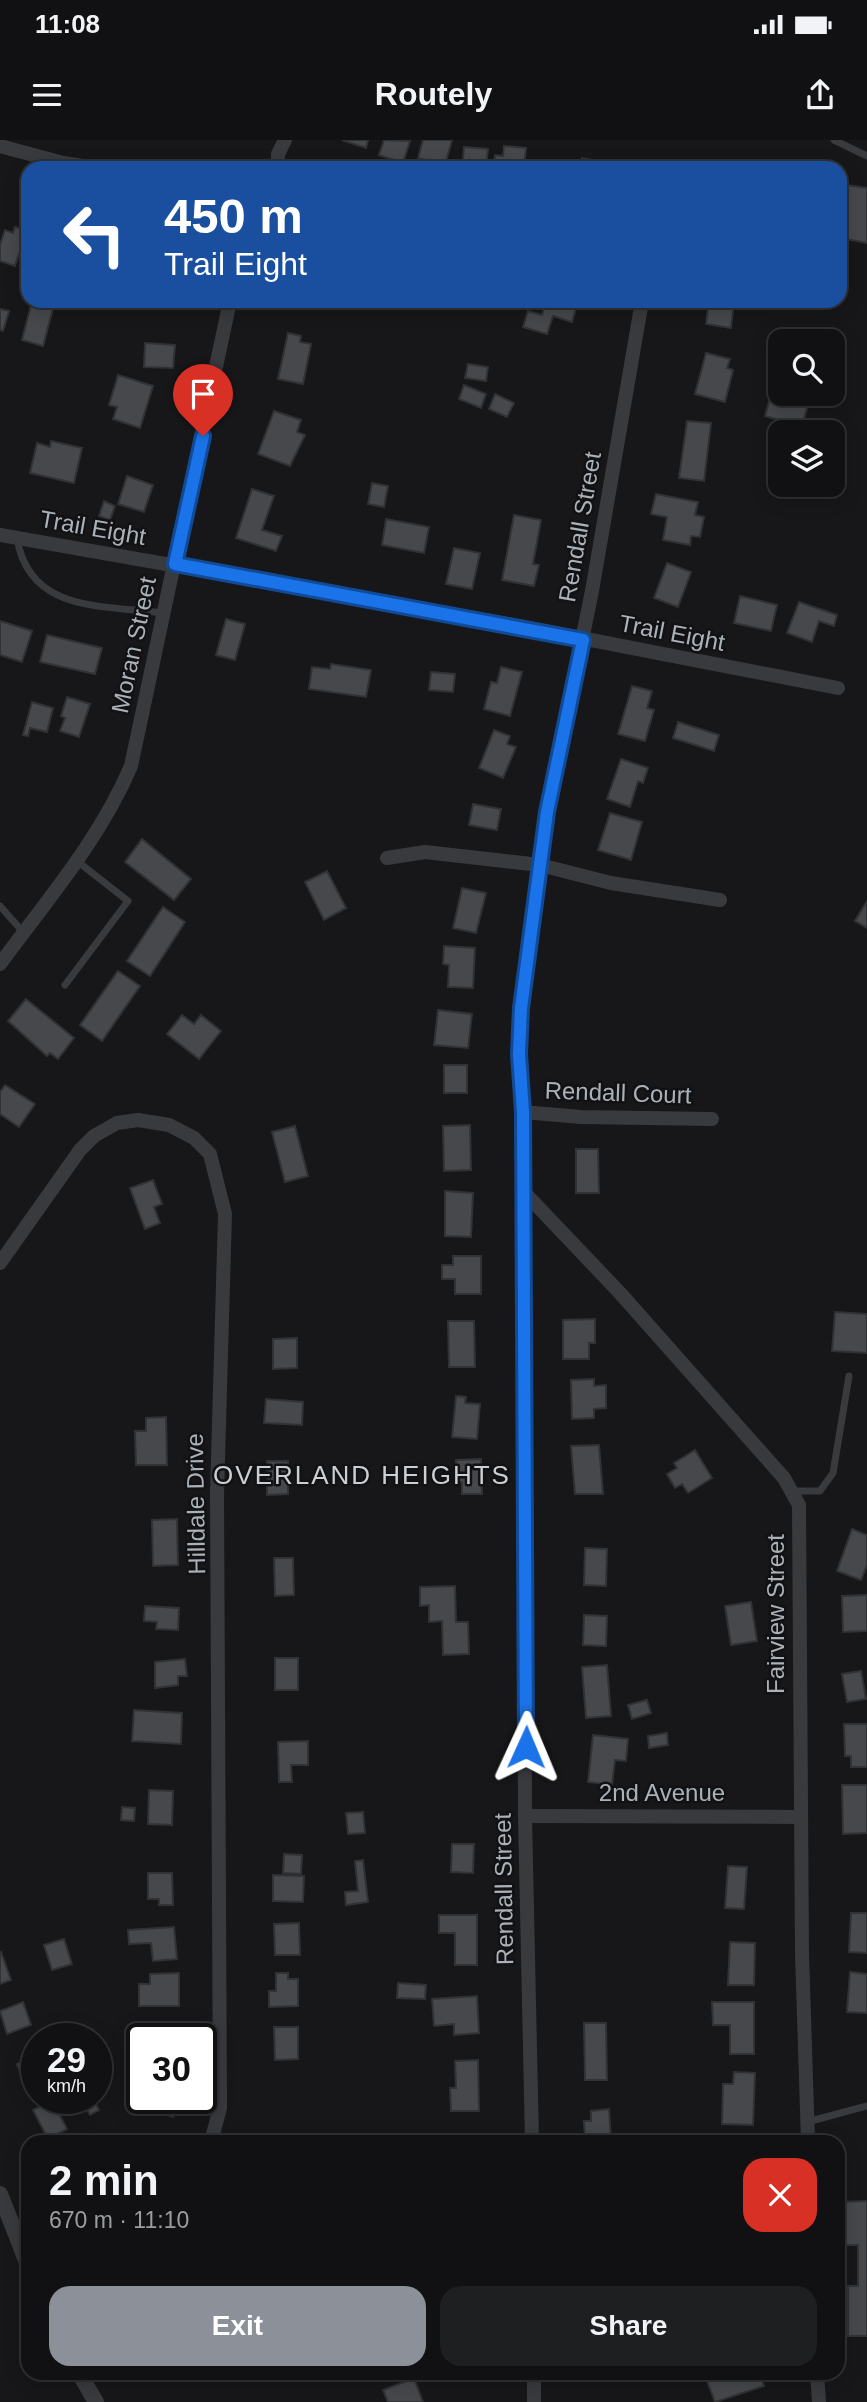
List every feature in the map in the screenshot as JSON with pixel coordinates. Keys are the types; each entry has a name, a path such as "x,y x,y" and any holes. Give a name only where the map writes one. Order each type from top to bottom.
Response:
{"street":[{"path":"278,161 278,154 285,140"},
{"path":"0,146 56,161"},
{"name":"Moran Street","path":"0,964 112,809 131,766 229,308"},
{"name":"Rendall Street","path":"532,2135 525,1816 523,1112 519,1054 521,1008 547,812 583,640 641,308"},
{"name":"Trail Eight","path":"0,535 175,564 838,688"},
{"path":"387,858 425,852 540,864 611,883 720,900"},
{"name":"Rendall Court","path":"523,1112 581,1117 712,1119"},
{"name":"Hilldale Drive","path":"1,1258 80,1150 94,1136 117,1123 138,1120 169,1125 194,1138 210,1154 225,1214 217,1494 220,2108 213,2135"},
{"path":"523,1191 620,1293 794,1491"},
{"name":"Fairview Street","path":"794,1491 799,1505 800,1816 808,2135"},
{"name":"2nd Avenue","path":"525,1816 800,1816"},
{"path":"0,2194 21,2247"},
{"path":"83,2380 96,2402"},
{"path":"534,2380 534,2402"},
{"path":"817,2380 819,2402"}],"lane":[{"path":"834,140 867,156"},
{"path":"17,538 20,557 28,573 38,585 49,592 94,604 165,613"},
{"path":"65,985 128,901 77,861"},
{"path":"0,906 23,932"},
{"path":"794,1491 820,1491 833,1473 849,1377"},
{"path":"807,2122 867,2105"}],"building":[{"path":"342,140 368,140 366,148"},
{"path":"384,140 410,141 404,161 379,155"},
{"path":"423,140 452,140 446,161 418,158"},
{"path":"504,146 526,148 525,161 494,161 495,155 503,156"},
{"path":"464,147 488,149 487,161 463,161"},
{"path":"847,185 867,188 867,243 847,239"},
{"path":"15,227 21,229 21,254 15,266 0,261 0,245 5,230 13,233"},
{"path":"30,308 53,308 43,346 22,340"},
{"path":"544,308 576,308 572,322 553,316 547,334 523,327 528,311 542,315"},
{"path":"708,308 733,308 731,328 706,324"},
{"path":"0,309 9,311 3,331 0,330"},
{"path":"288,333 301,336 300,342 311,344 303,384 278,379"},
{"path":"145,343 175,345 173,368 144,367"},
{"path":"706,353 730,359 727,368 733,370 725,402 695,394"},
{"path":"468,364 488,367 486,381 465,378"},
{"path":"118,375 153,386 140,428 113,419 117,407 109,405"},
{"path":"464,385 486,394 481,408 459,399"},
{"path":"495,394 514,403 507,417 489,409"},
{"path":"768,405 808,406 804,420 780,420 765,416"},
{"path":"274,411 301,420 297,432 305,435 290,466 258,454"},
{"path":"687,421 711,423 704,481 679,478"},
{"path":"51,441 82,448 74,483 30,473 37,443 50,447"},
{"path":"127,476 153,485 144,512 118,504"},
{"path":"372,483 388,486 384,507 368,504"},
{"path":"252,489 274,496 262,530 282,536 276,551 236,538"},
{"path":"656,494 698,502 695,515 704,517 700,537 691,536 690,545 663,540 667,517 651,514"},
{"path":"104,501 115,506 110,520 99,516"},
{"path":"514,515 541,520 533,564 539,565 534,586 502,580"},
{"path":"386,519 429,527 424,553 382,545"},
{"path":"454,548 480,553 472,589 446,584"},
{"path":"667,563 691,572 678,607 654,598"},
{"path":"740,596 777,605 771,631 734,623"},
{"path":"799,602 837,615 834,626 819,621 812,642 787,633"},
{"path":"226,619 245,624 235,660 216,655"},
{"path":"0,621 32,631 22,662 0,655"},
{"path":"47,635 102,648 95,674 40,662"},
{"path":"331,664 371,670 366,697 309,689 312,667 330,669"},
{"path":"501,667 522,672 510,716 484,709 491,682 497,683"},
{"path":"431,672 455,674 453,692 429,690"},
{"path":"632,686 652,691 647,708 654,710 645,741 618,734"},
{"path":"67,697 90,704 79,737 60,731 65,718 61,716"},
{"path":"32,702 53,708 47,732 30,728 28,736 23,735"},
{"path":"678,722 719,735 714,751 673,738"},
{"path":"494,730 510,736 507,744 516,747 503,778 479,768"},
{"path":"621,759 648,768 643,783 638,781 630,807 607,799"},
{"path":"473,804 501,809 497,830 469,825"},
{"path":"610,813 642,822 631,860 598,850"},
{"path":"142,839 191,879 174,900 125,862"},
{"path":"327,871 346,908 324,920 305,882"},
{"path":"462,888 486,893 476,933 453,928"},
{"path":"867,901 867,928 855,921"},
{"path":"163,907 185,922 150,976 127,961"},
{"path":"444,946 475,948 473,988 448,987 449,965 443,964"},
{"path":"118,971 140,986 102,1041 80,1025"},
{"path":"26,999 74,1038 58,1059 50,1053 47,1056 8,1021"},
{"path":"438,1010 472,1014 468,1048 434,1045"},
{"path":"182,1015 194,1024 201,1015 221,1031 199,1059 167,1034"},
{"path":"444,1065 467,1065 467,1093 444,1093"},
{"path":"5,1085 35,1104 19,1127 0,1114 0,1092"},
{"path":"470,1125 471,1170 444,1171 443,1126"},
{"path":"295,1126 308,1176 285,1182 272,1132"},
{"path":"576,1149 598,1149 599,1193 576,1193"},
{"path":"153,1180 162,1204 154,1207 160,1223 145,1229 130,1188"},
{"path":"445,1191 473,1193 471,1237 445,1236"},
{"path":"453,1256 481,1256 481,1294 455,1294 455,1279 442,1279 442,1265 453,1265"},
{"path":"835,1312 867,1314 867,1353 832,1351"},
{"path":"595,1319 595,1343 589,1343 589,1359 563,1359 563,1320"},
{"path":"448,1321 474,1321 475,1367 449,1367"},
{"path":"297,1338 297,1368 273,1369 273,1339"},
{"path":"594,1379 594,1386 606,1385 606,1408 594,1409 594,1418 572,1419 571,1380"},
{"path":"456,1396 466,1397 465,1403 480,1404 477,1439 452,1437"},
{"path":"266,1399 303,1402 302,1425 264,1423"},
{"path":"166,1417 167,1465 136,1465 135,1431 146,1431 146,1418"},
{"path":"599,1445 603,1494 575,1494 571,1446"},
{"path":"695,1450 712,1478 688,1493 682,1484 675,1488 667,1474 677,1468 674,1463"},
{"path":"481,1459 482,1494 462,1494 462,1482 456,1482 456,1460"},
{"path":"267,1461 288,1461 288,1494 267,1495"},
{"path":"177,1519 178,1565 153,1566 152,1520"},
{"path":"852,1529 867,1535 867,1565 861,1580 837,1571"},
{"path":"585,1548 607,1549 606,1586 584,1585"},
{"path":"274,1558 293,1558 294,1595 275,1596"},
{"path":"455,1586 456,1622 468,1622 469,1654 443,1655 442,1621 429,1622 429,1605 420,1606 420,1587"},
{"path":"867,1595 867,1631 843,1632 842,1596"},
{"path":"751,1602 757,1641 731,1645 725,1606"},
{"path":"145,1606 179,1608 178,1630 156,1629 157,1622 144,1621"},
{"path":"584,1615 607,1616 606,1646 583,1645"},
{"path":"275,1658 298,1658 298,1690 275,1690"},
{"path":"185,1659 187,1676 178,1676 178,1685 155,1688 155,1662"},
{"path":"607,1665 611,1716 586,1718 582,1667"},
{"path":"861,1671 866,1699 847,1702 842,1674"},
{"path":"647,1700 651,1713 632,1719 628,1705"},
{"path":"134,1710 182,1713 181,1744 132,1741"},
{"path":"844,1724 867,1724 867,1767 851,1767 851,1756 845,1756"},
{"path":"667,1733 668,1745 649,1748 648,1736"},
{"path":"593,1735 628,1739 626,1761 615,1760 612,1785 588,1782"},
{"path":"308,1741 308,1765 291,1765 292,1782 279,1782 278,1742"},
{"path":"842,1785 867,1785 867,1833 843,1834"},
{"path":"149,1790 173,1791 172,1825 148,1824"},
{"path":"122,1807 135,1808 134,1821 121,1820"},
{"path":"363,1812 365,1833 348,1834 346,1813"},
{"path":"452,1844 474,1844 473,1873 451,1872"},
{"path":"284,1854 302,1855 301,1874 283,1873"},
{"path":"363,1860 368,1902 346,1905 345,1892 358,1891 355,1861"},
{"path":"728,1866 747,1867 744,1909 725,1908"},
{"path":"148,1873 172,1873 173,1905 159,1905 159,1899 148,1899"},
{"path":"273,1875 304,1876 303,1902 273,1901"},
{"path":"851,1913 867,1913 867,1953 849,1952"},
{"path":"439,1915 477,1915 477,1965 455,1965 455,1933 439,1933"},
{"path":"299,1923 300,1955 275,1955 274,1924"},
{"path":"174,1927 177,1959 153,1961 151,1943 129,1944 128,1930"},
{"path":"64,1939 72,1964 52,1970 44,1945"},
{"path":"730,1942 755,1943 754,1985 728,1985"},
{"path":"0,1953 11,1980 0,1984"},
{"path":"850,1972 867,1974 867,2013 847,2012"},
{"path":"179,1973 179,2006 139,2006 139,1984 150,1984 150,1974"},
{"path":"276,1973 288,1973 288,1979 298,1979 298,2006 269,2007 269,1991 276,1991"},
{"path":"398,1983 426,1985 425,1999 397,1998"},
{"path":"477,1996 479,2033 454,2035 454,2024 434,2026 432,1999"},
{"path":"23,2002 30,2023 21,2023 21,2029 7,2034 0,2011"},
{"path":"712,2002 754,2002 754,2054 730,2054 730,2025 713,2025"},
{"path":"584,2023 606,2023 607,2080 585,2080"},
{"path":"274,2027 298,2027 298,2059 275,2060"},
{"path":"478,2060 479,2111 451,2111 450,2088 456,2088 455,2061"},
{"path":"734,2072 755,2073 753,2125 722,2124 723,2084 733,2084"},
{"path":"609,2109 611,2135 585,2135 584,2121 591,2121 591,2111"},
{"path":"35,2114 59,2114 67,2129 56,2135 46,2135"},
{"path":"867,2201 867,2336 848,2336 848,2286 858,2286 858,2245 845,2245 845,2202"},
{"path":"415,2380 423,2402 388,2402 383,2390"},
{"path":"707,2380 762,2380 764,2386 715,2402"}],"district":[{"name":"OVERLAND HEIGHTS","path":"362,1475"}],"route":[{"path":"203,436 175,564 583,640 547,812 535,922 521,1008 519,1054 523,1112 526,1747"}]}
